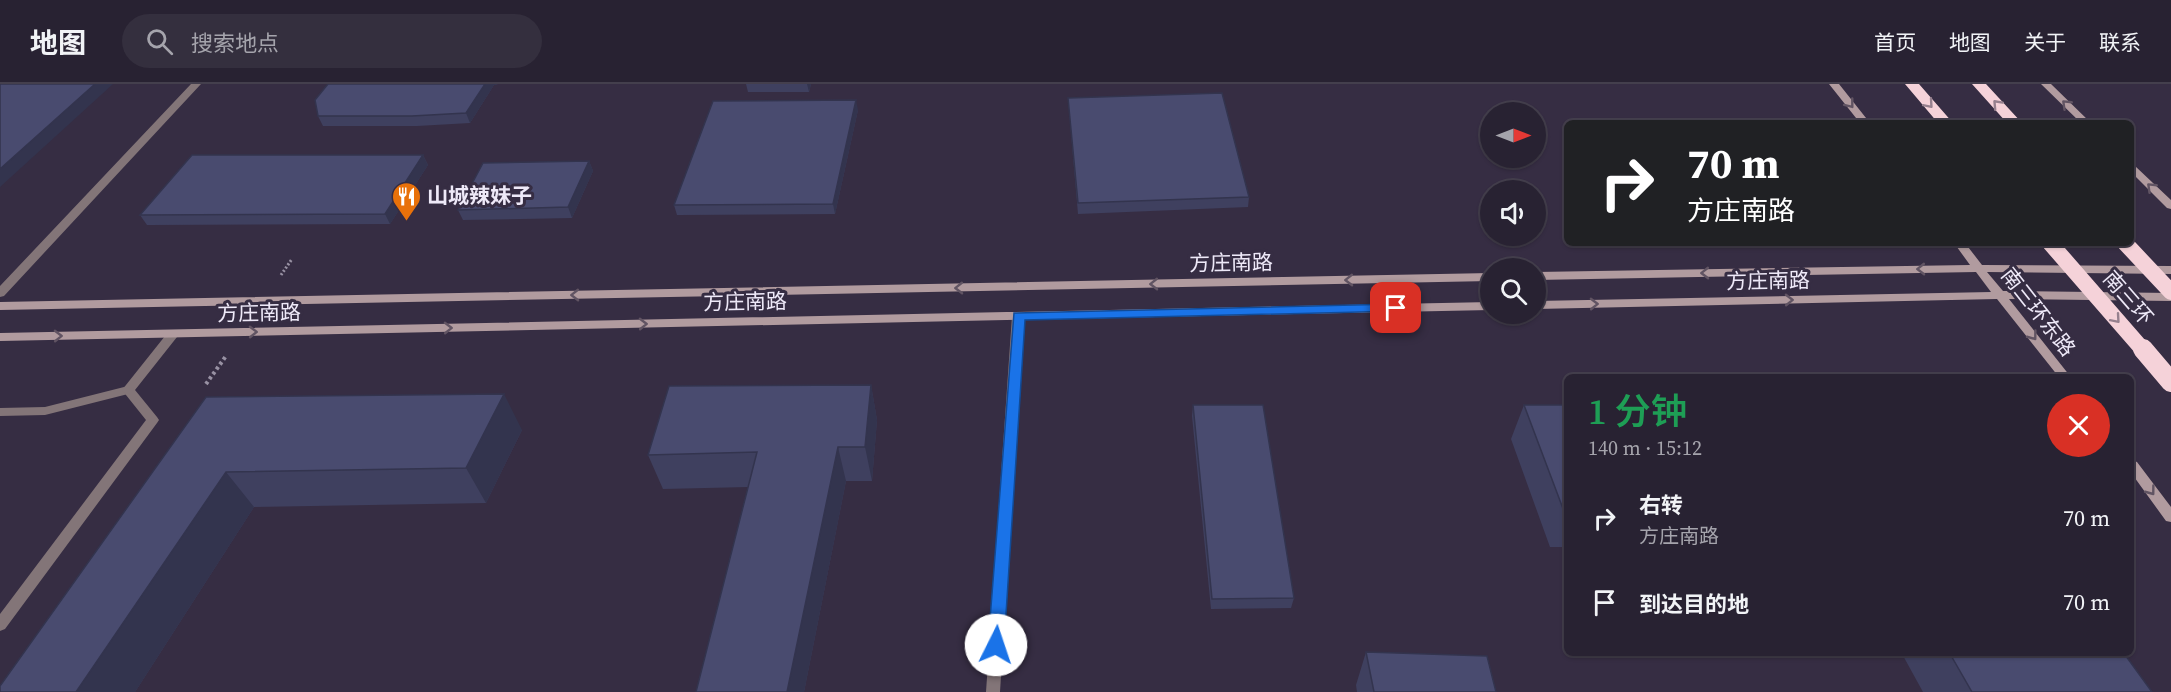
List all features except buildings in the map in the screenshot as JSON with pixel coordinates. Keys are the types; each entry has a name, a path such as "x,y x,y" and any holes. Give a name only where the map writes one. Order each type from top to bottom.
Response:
{"highway":[{"path":"1912,84 1943,120"},
{"path":"1978,84 2011,120"},
{"name":"南三环","path":"2053,246 2171,382"},
{"name":"南三环","path":"2128,246 2171,295"}],"main road":[{"path":"1834,84 1863,120"},
{"path":"2046,84 2083,120"},
{"path":"2134,170 2171,206"},
{"name":"南三环东路","path":"1961,246 2062,374"},
{"name":"方庄南路","path":"1546,276 1979,268 2171,270"},
{"name":"方庄南路","path":"0,306 1480,277"},
{"name":"方庄南路","path":"1546,305 2002,295 2171,295"},
{"name":"方庄南路","path":"0,337 1480,306"},
{"path":"2134,468 2171,517"}],"street":[{"path":"0,293 196,84"},
{"path":"993,692 1018,316"},
{"path":"0,412 45,411 128,390 173,334"},
{"path":"0,624 153,420 128,390"}],"place":[{"name":"山城辣妹子","path":"406,222"}],"route":[{"path":"996,645 1018,316 1396,308"}]}
